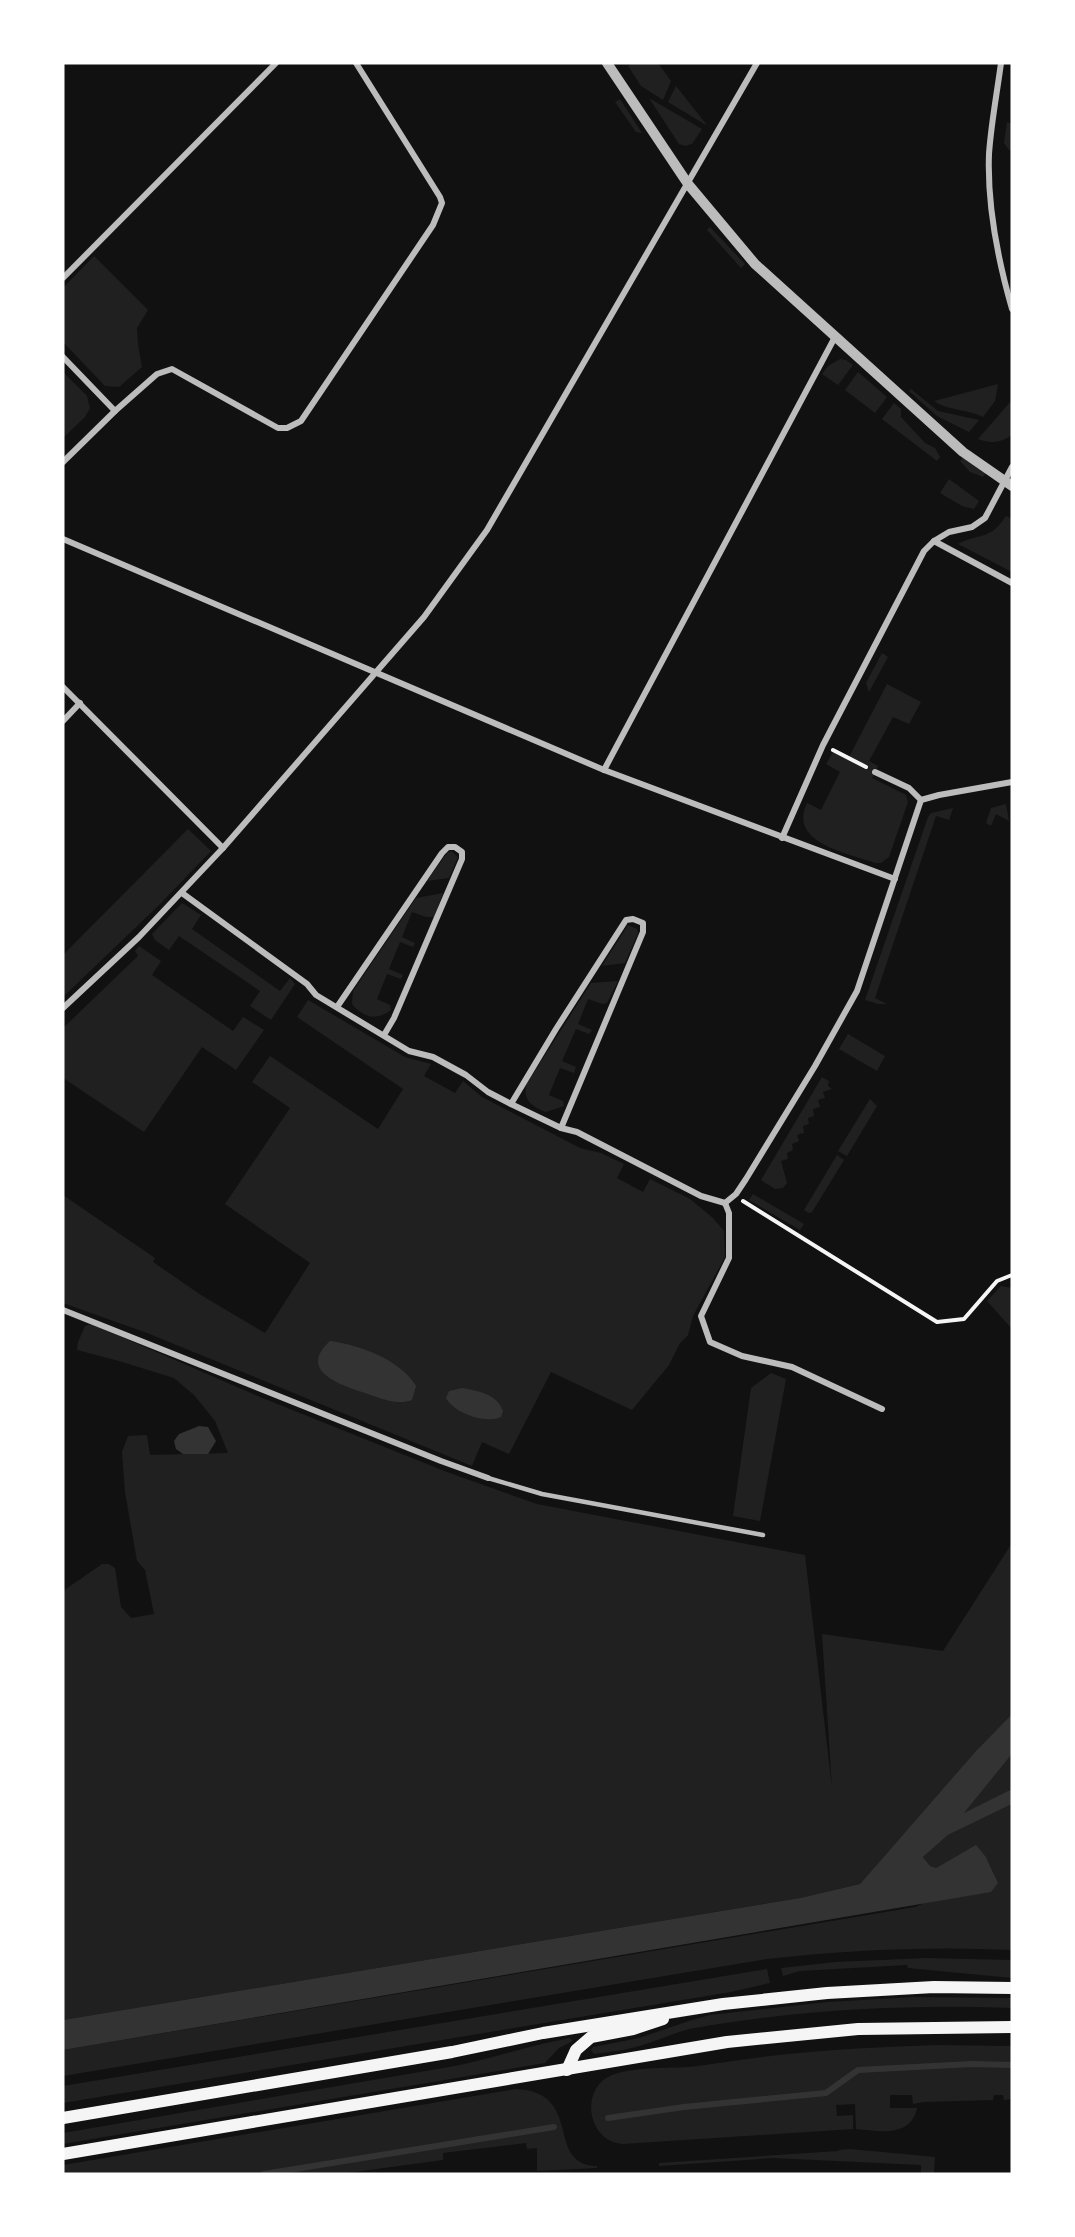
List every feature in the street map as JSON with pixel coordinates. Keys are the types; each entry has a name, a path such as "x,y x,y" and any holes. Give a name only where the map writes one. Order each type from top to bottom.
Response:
{"main road":[{"path":"63,2118 452,2052 543,2032 689,2009 827,1993 934,1987 1012,1988"},
{"path":"567,2070 576,2050 591,2037 637,2028 689,2009"},
{"path":"63,2154 727,2042 858,2029 1012,2027"}],"street":[{"path":"63,278 276,63"},
{"path":"63,462 157,374 172,369 278,428 287,428 301,421 434,225 442,203 356,63"},
{"path":"607,63 688,184 755,264 963,452 1008,484"},
{"path":"63,1008 139,937 224,848 424,617 487,530 757,63"},
{"path":"1001,63 989,155 991,207 1012,309"},
{"path":"604,770 835,337"},
{"path":"63,357 115,411"},
{"path":"782,838 823,745 924,551 949,532 972,527 985,518 1008,484 1012,467"},
{"path":"63,539 604,770 895,879"},
{"path":"934,542 1012,583"},
{"path":"63,687 224,848"},
{"path":"63,721 80,703"},
{"path":"875,772 909,788 921,800"},
{"path":"921,800 1012,782"},
{"path":"725,1203 736,1194 851,1002 921,800"},
{"path":"337,1007 442,853 448,847 455,847 462,852 462,859 394,1018 384,1035"},
{"path":"182,893 307,984 316,994 409,1051 434,1057 511,1104 561,1128 577,1132 701,1196 725,1203"},
{"path":"511,1104 626,920 633,919 643,923 643,932 561,1128"},
{"path":"725,1203 729,1214 729,1258 701,1316 710,1342 742,1356 792,1367 882,1409"},
{"path":"63,1310 488,1478"}],"lane":[{"path":"488,1478 542,1494 763,1535"}],"path":[{"path":"823,745 875,772"},
{"path":"736,1194 747,1204 937,1322 964,1319 997,1281 1012,1275"}],"shaded area":[{"path":"632,63 658,63 671,81 663,100 641,86 628,66"},
{"path":"676,86 706,124 706,125 668,102"},
{"path":"649,98 702,129 692,144 685,146 679,144"},
{"path":"620,99 642,133 636,132 615,102"},
{"path":"1007,122 1012,124 1011,150 1004,143"},
{"path":"710,227 745,264 741,268 707,230"},
{"path":"94,256 148,310 137,328 142,367 119,387 105,386 63,342 63,288"},
{"path":"840,359 853,365 838,385 822,374 828,366"},
{"path":"63,372 87,396 90,408 85,417 63,438"},
{"path":"858,372 887,397 875,413 845,390"},
{"path":"998,384 995,401 983,417 945,407 934,401"},
{"path":"911,389 938,411 979,420 969,432 937,416 909,391"},
{"path":"1012,400 1012,435 996,442 978,439"},
{"path":"894,403 901,409 901,417 925,443 935,448 940,457 937,461 882,419"},
{"path":"970,450 982,460 987,472 983,477 970,472 960,461"},
{"path":"949,479 979,501 974,509 962,506 940,493"},
{"path":"1006,516 1012,519 1012,572 958,544 989,533"},
{"path":"882,653 888,657 869,692 866,683"},
{"path":"887,684 921,702 909,724 893,717 869,761 878,766 872,778 906,795 908,802 889,857 881,863 875,863 823,844 806,828 803,817 807,803 821,810 840,772 826,764 833,752 848,759"},
{"path":"1006,804 1009,821 996,814 991,826 986,823 991,808"},
{"path":"953,808 949,820 936,816 875,998 887,1004 865,1000 928,817 931,813"},
{"path":"188,829 211,851 159,905 63,997 63,955"},
{"path":"451,851 458,857 449,878 427,881 447,853"},
{"path":"443,893 434,917 412,912 402,937 415,943 413,947 400,942 389,969 403,975 401,979 387,974 377,999 390,1005 391,1010 375,1017 361,1012 352,1004 353,991 416,898"},
{"path":"182,903 201,915 192,929 280,991 290,978 295,984 271,1020 250,1006 260,991 179,936 169,950 155,940 152,934"},
{"path":"628,925 637,929 638,933 625,963 602,966"},
{"path":"139,946 161,961 152,975 233,1031 243,1017 264,1030 236,1070 202,1047 144,1132 63,1078 63,1028 138,956 135,951"},
{"path":"618,981 607,1003 602,1004 588,999 578,1024 592,1030 589,1034 576,1029 562,1061 576,1067 574,1073 560,1068 549,1095 563,1101 564,1106 546,1112 537,1108 530,1103 526,1095 526,1085 591,983"},
{"path":"308,1000 405,1057 431,1064 424,1076 455,1093 463,1081 482,1097 580,1148 601,1153 624,1164 617,1178 643,1192 650,1179 690,1199 713,1218 724,1231 725,1257 693,1316 688,1335 680,1343 669,1365 632,1410 551,1372 509,1454 482,1442 472,1466 147,1333 63,1303 63,1195 155,1258 153,1262 201,1295 265,1333 310,1263 225,1204 290,1108 252,1082 270,1056 378,1129 403,1089 297,1017"},
{"path":"848,1034 885,1056 877,1071 839,1049"},
{"path":"822,1077 829,1081 828,1086 832,1089 823,1092 825,1098 818,1100 820,1107 813,1109 814,1116 808,1118 809,1124 803,1126 804,1133 797,1135 799,1141 792,1144 793,1150 787,1153 788,1159 781,1161 787,1183 783,1188 775,1189 761,1180"},
{"path":"870,1099 877,1106 847,1156 838,1151"},
{"path":"837,1155 844,1160 812,1212 809,1213 804,1210"},
{"path":"753,1194 804,1224 800,1230 749,1200"},
{"path":"1001,1286 1012,1288 1012,1329 987,1301"},
{"path":"92,1324 260,1397 447,1472 537,1504 805,1555 832,1788 822,1634 943,1651 1012,1543 1012,1714 975,1752 860,1884 800,1898 63,2020 63,1591 102,1564 109,1564 115,1568 121,1607 131,1618 154,1614 145,1570 137,1561 125,1492 122,1452 128,1436 147,1435 150,1455 228,1453 215,1421 194,1395 174,1378 77,1350 85,1326"},
{"path":"330,1341 366,1350 400,1368 416,1386 412,1400 399,1402 380,1398 333,1380 320,1368 318,1360 321,1351"},
{"path":"771,1373 786,1379 760,1521 733,1516 751,1388"},
{"path":"462,1388 492,1397 503,1411 501,1417 479,1418 456,1408 446,1398 449,1391"},
{"path":"199,1426 208,1427 216,1441 208,1454 183,1454 176,1449 174,1441 179,1434"},
{"path":"1012,1714 1012,1754 964,1813 1012,1789 1012,1804 948,1835 923,1857 930,1866 936,1868 976,1845 986,1857 998,1883 991,1892 63,2050 63,2020 800,1898 860,1884 975,1752"},
{"path":"1012,1754 1012,1789 963,1814"},
{"path":"1012,1804 1012,1950 951,1948 889,1950 767,1959 63,2076 63,2050 915,1907 994,1874 986,1857 976,1846 936,1868 930,1866 923,1857 948,1835"},
{"path":"926,1958 1012,1960 1012,1978 908,1968 907,1965 800,1971 783,1976 781,1968 836,1962"},
{"path":"767,1969 770,1983 731,1992 63,2103 63,2086"},
{"path":"914,1997 1012,1998 1012,2008 932,2007 813,2013 695,2028 618,2051 594,2054 591,2050 593,2047 639,2038 710,2015 828,2002"},
{"path":"570,2038 573,2041 559,2048 545,2063 63,2144 63,2133 455,2066"},
{"path":"938,2045 1012,2046 1012,2099 1004,2100 1003,2095 994,2095 993,2100 913,2104 912,2095 890,2095 890,2108 917,2108 914,2118 908,2124 893,2130 856,2129 855,2104 836,2105 837,2116 853,2115 853,2129 623,2144 611,2141 601,2134 592,2114 591,2102 595,2091 602,2082 622,2072 698,2066 819,2051"},
{"path":"516,2089 537,2093 550,2102 558,2114 572,2154 581,2163 597,2166 597,2168 537,2171 537,2148 527,2149 526,2143 443,2153 443,2160 340,2174 63,2174 63,2165"},
{"path":"850,2149 935,2157 934,2174 921,2174 921,2165 773,2158 659,2166 659,2163"}],"waterway":[{"path":"608,2118 684,2107 826,2093 858,2070 972,2064 1012,2065"},
{"path":"264,2174 554,2127"}]}
